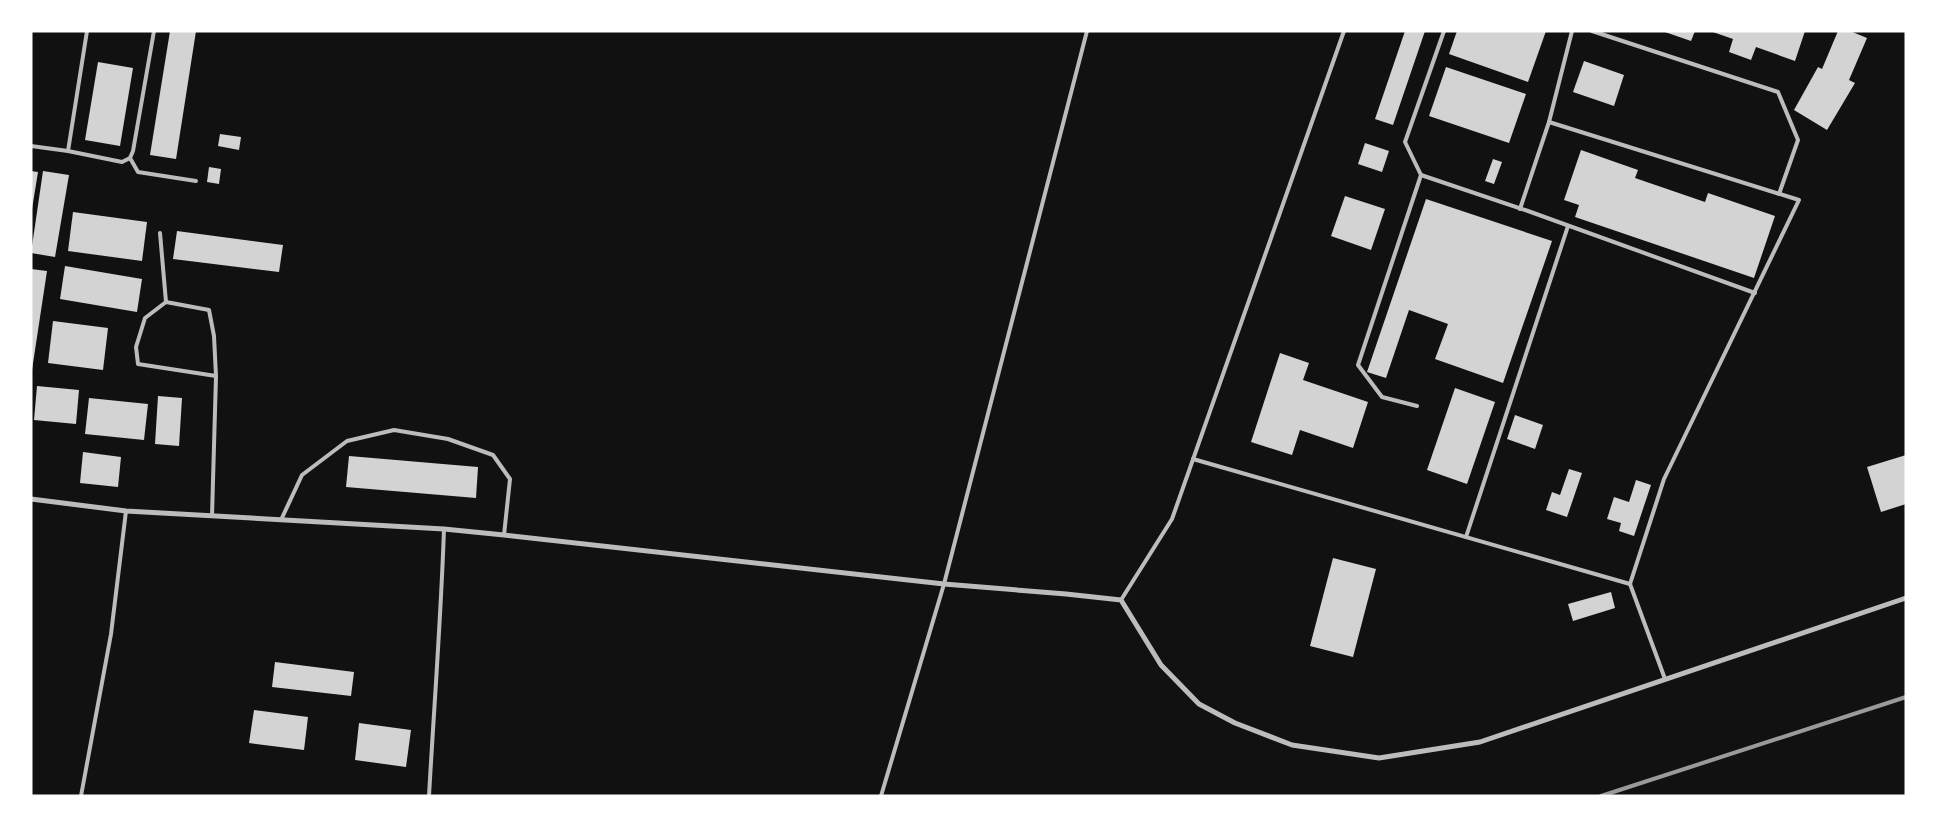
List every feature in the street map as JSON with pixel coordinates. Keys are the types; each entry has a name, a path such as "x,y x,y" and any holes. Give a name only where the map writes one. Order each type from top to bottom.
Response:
{"street":[{"path":"31,499 126,511 444,529 944,584 1121,600 1161,665 1199,704 1235,723 1292,745 1379,758 1480,742 1906,598"}],"lane":[{"path":"68,151 87,31"},
{"path":"31,146 122,162 130,158 134,151 154,31"},
{"path":"881,796 944,584 1086,31"},
{"path":"1121,600 1172,519 1344,31"},
{"path":"1418,406 1382,397 1358,365 1421,175 1405,142 1444,31"},
{"path":"1520,208 1548,122 1572,31"},
{"path":"1592,31 1778,92 1798,140 1780,194"},
{"path":"1548,122 1799,200 1664,479 1630,584 1665,680"},
{"path":"130,158 138,172 196,181"},
{"path":"1421,175 1520,208 1754,293"},
{"path":"1466,537 1568,226"},
{"path":"160,234 166,302"},
{"path":"212,516 216,376 214,336 209,310 166,302 145,318 136,348 138,364 216,376"},
{"path":"281,520 302,475 347,441 394,430 448,439 493,455 510,478 504,535"},
{"path":"1193,459 1630,584"},
{"path":"81,796 110,634 126,511"},
{"path":"429,796 441,625 444,529"}],"building":[{"path":"170,31 196,31 176,159 150,155"},
{"path":"1405,31 1425,31 1393,125 1375,119"},
{"path":"1457,31 1546,31 1528,82 1449,54"},
{"path":"1662,31 1695,31 1691,41"},
{"path":"1710,31 1805,31 1795,61 1756,47 1751,60 1729,52 1733,39"},
{"path":"1838,31 1850,31 1867,38 1849,80 1855,83 1827,130 1794,110 1818,67 1822,69"},
{"path":"1584,61 1624,75 1614,106 1573,92"},
{"path":"98,62 133,68 120,146 85,140"},
{"path":"1446,67 1526,94 1509,143 1429,116"},
{"path":"220,134 241,137 239,150 218,146"},
{"path":"1365,143 1389,151 1382,172 1358,164"},
{"path":"1581,150 1638,170 1635,178 1705,202 1708,193 1775,216 1754,278 1575,217 1579,205 1564,200"},
{"path":"1493,159 1502,162 1494,184 1485,181"},
{"path":"209,167 221,169 219,184 207,182"},
{"path":"31,171 38,172 32,209 31,209"},
{"path":"43,171 69,175 55,257 31,253"},
{"path":"1345,196 1385,209 1371,250 1331,236"},
{"path":"1426,199 1552,241 1503,383 1435,359 1448,324 1409,310 1386,378 1367,372"},
{"path":"73,212 147,222 142,261 68,251"},
{"path":"177,231 283,245 279,272 173,259"},
{"path":"65,266 142,279 137,312 60,299"},
{"path":"31,269 47,271 32,370 31,370"},
{"path":"53,321 108,328 103,370 48,363"},
{"path":"1280,353 1309,363 1303,380 1368,402 1353,448 1300,430 1292,455 1251,442"},
{"path":"37,386 79,390 76,424 34,420"},
{"path":"1455,388 1495,402 1467,484 1427,470"},
{"path":"158,396 182,398 179,446 155,444"},
{"path":"89,398 148,404 144,440 85,434"},
{"path":"1515,415 1543,425 1535,449 1507,439"},
{"path":"83,452 121,457 118,487 80,483"},
{"path":"1906,455 1906,504 1881,512 1867,467"},
{"path":"349,456 478,467 476,498 346,487"},
{"path":"1569,469 1582,473 1567,517 1546,510 1552,492 1560,495"},
{"path":"1636,480 1651,485 1634,536 1619,531 1621,523 1607,519 1614,497 1629,502"},
{"path":"1333,558 1376,569 1353,657 1310,646"},
{"path":"1611,592 1615,608 1573,621 1568,604"},
{"path":"275,662 354,672 351,696 272,687"},
{"path":"254,710 308,717 304,750 249,743"},
{"path":"359,723 411,730 406,767 355,760"}],"railway":[{"path":"1601,796 1906,697"}]}
